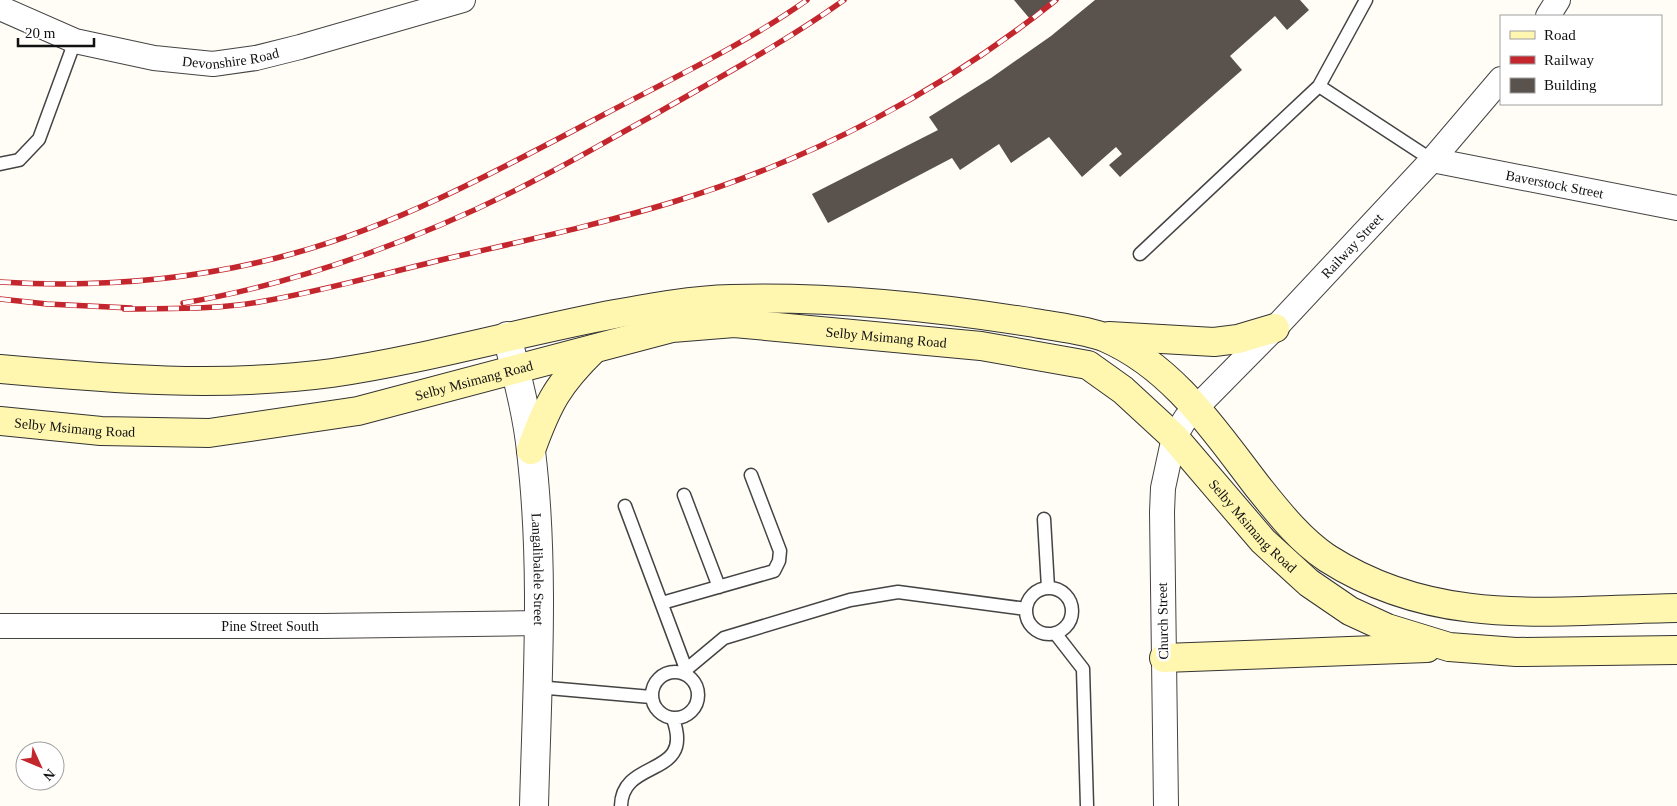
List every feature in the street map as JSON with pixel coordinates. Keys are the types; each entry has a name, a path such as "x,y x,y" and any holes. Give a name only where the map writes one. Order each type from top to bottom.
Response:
{"main road":[{"name":"Selby Msimang Road","path":"0,369 126,380 222,382 330,373 416,358 507,336 637,310 730,299 897,304 1039,324 1102,336 1146,360 1196,406 1286,522 1325,556 1362,577 1408,597 1483,611 1677,608"},
{"name":"Selby Msimang Road","path":"0,421 101,431 209,433 358,411 672,328 734,323 981,346 1088,366 1123,390 1174,437 1263,541 1309,583 1350,611 1372,622 1449,647 1516,652 1677,650"},
{"path":"1102,336 1214,342 1245,337 1275,328"},
{"path":"531,450 543,416 558,387 594,349"},
{"path":"1164,658 1449,647"}],"street":[{"name":"Devonshire Road","path":"0,8 76,41 154,58 213,64 256,58 300,47 463,0"},
{"path":"1549,15 1558,0"},
{"name":"Railway Street","path":"1174,437 1196,406 1275,328 1432,160 1500,80"},
{"name":"Baverstock Street","path":"1432,160 1677,208"},
{"name":"Langalibalele Street","path":"507,336 516,370 531,450 538,545 539,623 534,806"},
{"name":"Church Street","path":"1166,806 1162,512 1163,488 1174,437"},
{"name":"Pine Street South","path":"0,626 312,626 539,623"}],"lane":[{"path":"1140,254 1318,86 1366,0"},
{"path":"0,164 19,160 39,139 76,41"},
{"path":"1318,86 1432,160"},
{"path":"662,603 774,572 779,562 780,551 751,475"},
{"path":"684,495 719,587"},
{"path":"625,506 662,603 684,671 698,688 698,700 694,710 684,717 673,719 662,716 654,708 651,697 653,686 660,677 671,672 684,671 724,638 850,600 898,592 1026,609"},
{"path":"1044,518 1048,588"},
{"path":"1048,588 1059,590 1067,597 1072,607 1071,618 1065,627 1055,633 1044,634 1034,629 1027,620 1026,609 1029,598 1037,591 1048,588"},
{"path":"1055,633 1084,669 1087,806"},
{"path":"537,687 651,697"},
{"path":"621,806 626,786 638,775 662,764 672,755 678,744 679,734 673,719"}],"building":[{"path":"1014,0 1052,0 1030,19"},
{"path":"1095,0 1300,0 1309,10 1287,30 1275,16 1230,56 1242,70 1120,177 1109,165 1122,154 1116,147 1082,177 1049,137 1011,163 999,144 960,170 952,158 828,223 812,194 938,130 929,117 991,78 1051,36"}],"railway":[{"path":"0,282 37,284 112,283 186,276 259,262 335,241 414,210 492,173 708,60 759,31 807,0"},
{"path":"183,303 275,283 322,269 414,236 459,217 545,175 654,115 774,46 844,0"},
{"path":"124,309 242,305 283,298 591,225 673,202 775,166 825,144 874,119 922,93 968,64 1056,0"},
{"path":"0,299 47,304 131,308"}]}
